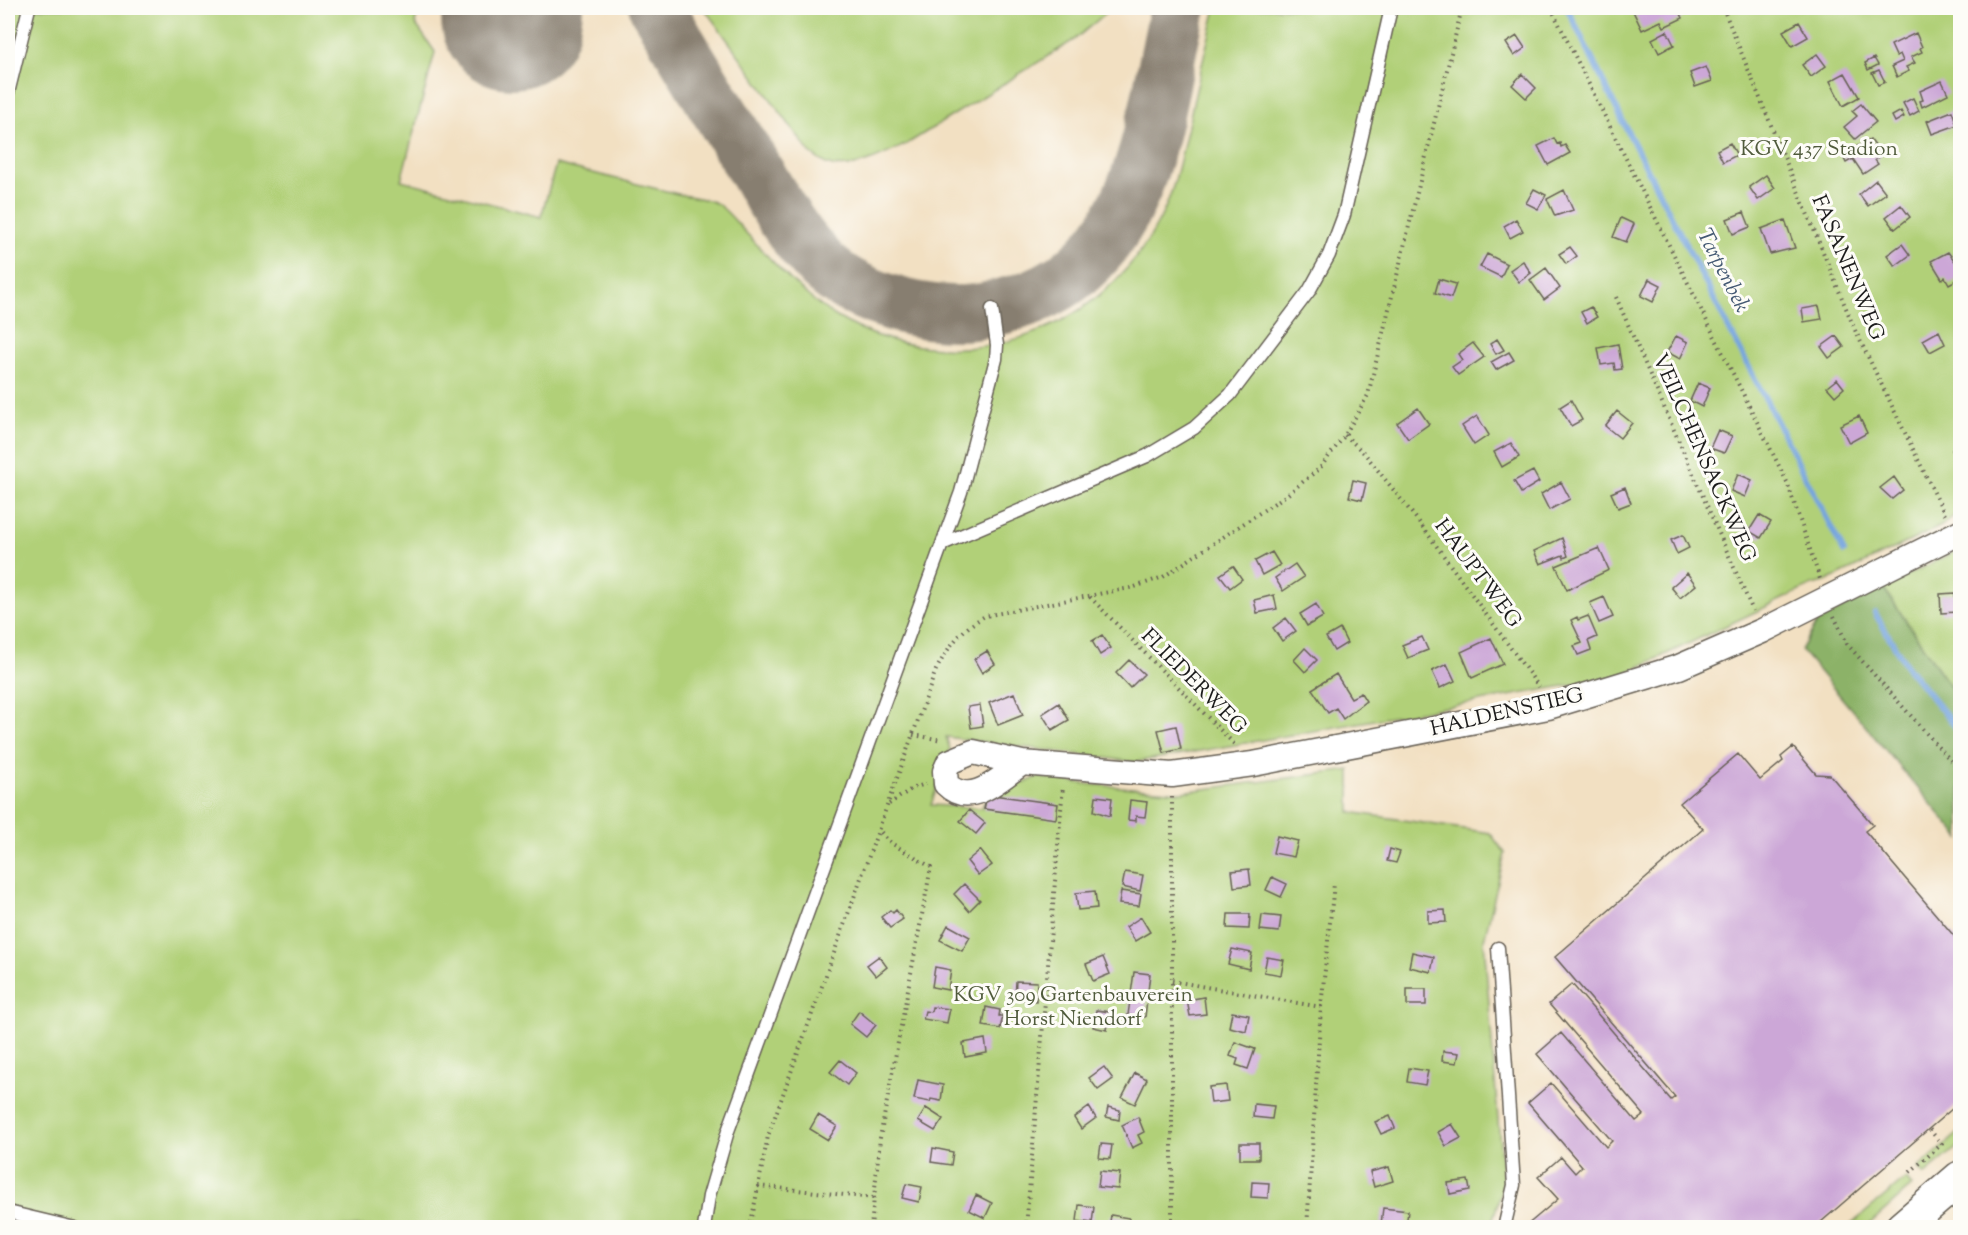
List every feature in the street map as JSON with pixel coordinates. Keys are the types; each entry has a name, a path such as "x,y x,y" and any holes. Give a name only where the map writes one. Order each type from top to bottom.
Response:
{"main road":[{"path":"1902,1227 1960,1178"}],"street":[{"name":"HALDENSTIEG","path":"946,784 945,771 949,762 973,752 1023,763 1172,775 1252,764 1548,707 1680,667 1762,631 1958,533"},
{"path":"946,784 955,793 966,796 978,793 1023,763"}],"lane":[{"path":"8,93 29,8"},
{"path":"942,544 1147,456 1194,428 1230,395 1309,291 1329,255 1344,215 1391,8"},
{"path":"704,1227 709,1196 728,1131 961,492 996,358 997,345 992,309"},
{"path":"1498,948 1514,1185 1504,1227"},
{"path":"8,1212 75,1227"}],"path":[{"path":"750,1227 768,1136 936,670 950,644 965,628 985,616 1135,587 1163,577 1288,494 1320,468 1345,435 1368,395 1461,8"},
{"path":"1551,8 1787,482 1827,599 1847,644 1960,771"},
{"name":"FASANENWEG","path":"1723,8 1855,330 1958,533"},
{"name":"VEILCHENSACKWEG","path":"1616,297 1762,631"},
{"name":"HAUPTWEG","path":"1345,435 1373,464 1535,678 1548,707"},
{"name":"FLIEDERWEG","path":"1090,596 1252,764"},
{"path":"1026,1227 1065,766"},
{"path":"1172,775 1172,1227"},
{"path":"888,805 922,784 946,784"},
{"path":"871,1227 880,1138 931,867 891,843 879,830"},
{"path":"1307,1227 1321,1006 1334,884"},
{"path":"1172,981 1321,1006"},
{"path":"1911,1172 1942,1144 1929,1129"},
{"path":"758,1186 874,1198"}],"green space":[{"path":"8,8 419,8 415,23 435,52 401,180 541,217 556,164 710,201 726,211 801,289 837,317 882,337 928,347 974,347 1020,338 1062,320 1101,294 1134,260 1160,219 1170,195 1216,8 1960,8 1960,511 1941,526 1620,676 1135,762 946,737 950,749 931,805 982,808 985,799 1038,777 1086,784 1181,792 1350,770 1350,812 1490,833 1505,853 1484,940 1503,1184 1491,1227 8,1227"},
{"path":"704,8 1112,8 1074,40 910,142 869,161 836,166 826,164 810,153"},
{"path":"1960,549 1960,701 1883,587"},
{"path":"1883,587 1960,701 1960,838 1801,650 1818,621"},
{"path":"1960,1132 1960,1145 1924,1175 1918,1168"},
{"path":"1906,1178 1912,1186 1866,1227 1848,1227"}],"building":[{"path":"1678,8 1683,18 1664,27 1661,21 1642,30 1632,9"},
{"path":"1799,22 1808,37 1792,46 1783,31"},
{"path":"1667,31 1674,45 1659,53 1652,39"},
{"path":"1916,33 1922,52 1911,57 1915,63 1906,67 1909,71 1897,77 1892,66 1903,61 1900,54 1896,56 1891,45"},
{"path":"1517,36 1525,48 1514,56 1506,43"},
{"path":"1817,54 1826,66 1811,77 1802,65"},
{"path":"1874,58 1878,65 1868,70 1865,63"},
{"path":"1706,67 1712,81 1695,87 1690,73"},
{"path":"1879,70 1885,82 1878,85 1872,73"},
{"path":"1845,73 1859,97 1843,106 1830,81"},
{"path":"1522,74 1536,88 1526,98 1512,85"},
{"path":"1942,81 1948,94 1922,107 1920,101 1923,100 1920,91"},
{"path":"1913,98 1919,111 1910,116 1903,103"},
{"path":"1861,104 1876,122 1855,139 1844,127 1857,116 1852,111"},
{"path":"1901,111 1904,117 1895,122 1892,116"},
{"path":"1952,111 1957,125 1932,134 1927,121"},
{"path":"1554,138 1561,147 1565,145 1570,153 1548,165 1538,146"},
{"path":"1870,139 1882,155 1875,160 1878,164 1863,174 1853,159 1846,163 1842,155"},
{"path":"1730,143 1737,155 1723,162 1717,150"},
{"path":"1766,175 1775,188 1758,200 1749,187"},
{"path":"1876,180 1886,193 1868,206 1859,194"},
{"path":"1534,189 1546,195 1538,209 1526,203"},
{"path":"1564,190 1573,210 1555,216 1547,199"},
{"path":"1901,205 1910,217 1895,229 1886,217"},
{"path":"1744,212 1750,227 1733,234 1727,219"},
{"path":"1621,218 1634,224 1626,242 1613,237"},
{"path":"1516,219 1523,231 1510,238 1504,226"},
{"path":"1785,220 1795,248 1770,254 1761,229"},
{"path":"1902,244 1910,255 1895,266 1887,255"},
{"path":"1960,245 1960,258 1955,249"},
{"path":"1570,247 1577,256 1566,264 1559,254"},
{"path":"1948,252 1960,268 1960,278 1949,284 1945,277 1942,279 1931,261"},
{"path":"1487,254 1507,264 1501,277 1480,267"},
{"path":"1523,261 1531,273 1519,282 1510,270"},
{"path":"1546,268 1560,288 1544,300 1530,280"},
{"path":"1439,279 1456,284 1451,298 1435,293"},
{"path":"1649,279 1661,285 1653,302 1641,296"},
{"path":"1819,306 1822,319 1804,322 1802,309"},
{"path":"1591,307 1597,317 1587,323 1581,312"},
{"path":"1939,331 1945,344 1930,352 1923,340"},
{"path":"1676,336 1688,342 1680,359 1667,352"},
{"path":"1836,336 1844,347 1829,358 1821,347"},
{"path":"1497,339 1504,350 1496,354 1490,344"},
{"path":"1473,343 1484,357 1458,375 1452,367 1462,360 1458,354"},
{"path":"1618,344 1622,369 1615,370 1614,363 1601,365 1598,348"},
{"path":"1509,352 1514,360 1496,370 1491,362"},
{"path":"1837,379 1844,388 1835,396 1827,387"},
{"path":"1698,383 1710,388 1702,407 1690,401"},
{"path":"1571,400 1582,420 1571,426 1560,407"},
{"path":"1418,408 1429,424 1408,439 1397,423"},
{"path":"1617,411 1632,423 1620,438 1605,426"},
{"path":"1477,416 1489,435 1474,445 1462,426"},
{"path":"1859,416 1867,433 1849,443 1840,425"},
{"path":"1718,430 1732,436 1724,453 1710,448"},
{"path":"1511,443 1519,457 1502,467 1494,452"},
{"path":"1960,447 1960,463 1958,464 1952,450"},
{"path":"1533,471 1539,482 1521,493 1514,481"},
{"path":"1738,474 1752,480 1745,497 1731,491"},
{"path":"1894,477 1903,490 1892,499 1880,488"},
{"path":"1353,480 1366,483 1362,500 1349,497"},
{"path":"1561,482 1570,499 1549,510 1541,494"},
{"path":"1625,487 1631,503 1618,508 1611,493"},
{"path":"1759,515 1771,522 1761,538 1749,531"},
{"path":"1683,535 1689,548 1677,554 1671,540"},
{"path":"1562,538 1568,556 1564,558 1563,555 1540,564 1534,551"},
{"path":"1599,548 1609,570 1567,590 1556,566"},
{"path":"1272,552 1280,565 1262,575 1255,561"},
{"path":"1295,564 1304,577 1283,591 1275,578"},
{"path":"1233,566 1242,579 1230,588 1220,575"},
{"path":"1687,573 1696,585 1680,598 1671,587"},
{"path":"1955,593 1957,612 1941,613 1940,594"},
{"path":"1274,595 1277,609 1257,613 1254,600"},
{"path":"1604,597 1613,617 1599,623 1590,603"},
{"path":"1316,604 1323,617 1307,626 1300,614"},
{"path":"1588,616 1597,637 1588,641 1591,650 1578,655 1574,646 1582,643 1571,620"},
{"path":"1286,618 1296,631 1282,641 1273,628"},
{"path":"1340,629 1347,643 1334,651 1326,637"},
{"path":"1102,635 1111,648 1100,655 1092,641"},
{"path":"1422,637 1428,650 1408,658 1402,645"},
{"path":"1491,638 1503,664 1472,678 1461,652"},
{"path":"1305,648 1317,660 1305,672 1294,660"},
{"path":"987,651 995,664 982,673 974,659"},
{"path":"1129,660 1144,674 1130,688 1116,673"},
{"path":"1447,664 1455,681 1440,688 1432,671"},
{"path":"1336,674 1351,698 1361,693 1366,701 1343,719 1336,708 1328,713 1312,689"},
{"path":"1014,693 1023,715 998,725 989,703"},
{"path":"1059,703 1069,720 1052,730 1042,714"},
{"path":"980,705 983,726 971,728 968,707"},
{"path":"1176,726 1181,749 1164,753 1158,730"},
{"path":"1793,747 1816,774 1830,775 1873,825 1865,831 1960,943 1960,1102 1814,1228 1528,1228 1526,1226 1558,1199 1538,1177 1561,1157 1575,1173 1582,1166 1528,1103 1551,1083 1606,1147 1612,1141 1537,1054 1561,1033 1636,1121 1644,1115 1549,1004 1572,984 1671,1100 1675,1097 1555,957 1703,829 1680,803 1738,754 1760,780 1783,761 1781,757"},
{"path":"993,795 1058,804 1056,819 984,809 986,800"},
{"path":"1096,796 1112,798 1110,816 1094,811"},
{"path":"1130,800 1147,802 1145,817 1136,816 1136,821 1128,820"},
{"path":"969,810 985,823 976,834 960,821"},
{"path":"1277,836 1298,841 1294,857 1273,853"},
{"path":"1390,849 1400,852 1396,863 1387,861"},
{"path":"980,850 992,865 978,875 967,861"},
{"path":"1249,869 1251,885 1234,887 1232,871"},
{"path":"1125,872 1143,875 1140,891 1122,887"},
{"path":"1272,877 1287,884 1281,897 1266,890"},
{"path":"964,884 980,900 969,911 954,894"},
{"path":"1095,891 1097,908 1078,910 1076,893"},
{"path":"1121,891 1141,894 1139,906 1119,904"},
{"path":"890,910 893,913 896,910 903,919 890,928 881,917"},
{"path":"1445,910 1446,922 1428,923 1428,911"},
{"path":"1228,914 1250,914 1249,929 1227,928"},
{"path":"1262,915 1281,917 1279,932 1260,930"},
{"path":"1141,917 1150,932 1135,941 1126,927"},
{"path":"948,925 970,937 962,951 940,940"},
{"path":"1232,949 1252,953 1249,969 1228,964"},
{"path":"1412,952 1434,957 1431,972 1409,967"},
{"path":"879,956 887,967 876,976 867,965"},
{"path":"1103,957 1110,974 1093,981 1086,964"},
{"path":"1267,957 1284,960 1281,975 1264,972"},
{"path":"935,967 951,970 948,990 932,987"},
{"path":"1134,972 1150,974 1145,1017 1128,1015"},
{"path":"1016,981 1037,982 1036,1001 1015,999"},
{"path":"1407,989 1426,989 1426,1005 1407,1005"},
{"path":"1204,997 1206,1014 1190,1016 1187,1000"},
{"path":"932,1007 950,1009 947,1023 923,1019 925,1011 931,1012"},
{"path":"986,1007 1000,1010 999,1016 1003,1016 1000,1029 983,1026"},
{"path":"1096,1010 1110,1012 1107,1030 1093,1027"},
{"path":"859,1011 876,1025 866,1037 850,1024"},
{"path":"1232,1012 1249,1015 1246,1031 1229,1027"},
{"path":"985,1039 987,1053 965,1057 963,1043"},
{"path":"1235,1042 1255,1049 1248,1069 1236,1065 1238,1059 1230,1056"},
{"path":"1443,1051 1459,1053 1457,1063 1442,1061"},
{"path":"840,1060 856,1073 847,1085 830,1072"},
{"path":"1104,1067 1113,1079 1098,1090 1089,1078"},
{"path":"1409,1068 1428,1071 1425,1085 1407,1082"},
{"path":"1135,1073 1147,1079 1135,1104 1122,1098"},
{"path":"918,1080 943,1085 941,1101 931,1099 930,1102 914,1099"},
{"path":"1226,1085 1228,1101 1211,1103 1209,1087"},
{"path":"1254,1104 1274,1106 1272,1119 1253,1117"},
{"path":"1089,1107 1096,1118 1081,1129 1074,1118"},
{"path":"1108,1107 1120,1110 1119,1120 1106,1117"},
{"path":"926,1108 943,1119 935,1131 918,1121"},
{"path":"818,1115 837,1126 828,1140 810,1129"},
{"path":"1390,1116 1395,1128 1381,1134 1375,1122"},
{"path":"1138,1117 1144,1132 1138,1135 1142,1143 1132,1148 1122,1125"},
{"path":"1452,1124 1461,1138 1446,1146 1438,1132"},
{"path":"1240,1143 1259,1143 1259,1159 1240,1159"},
{"path":"1101,1144 1112,1145 1110,1159 1099,1158"},
{"path":"933,1148 953,1152 951,1165 931,1162"},
{"path":"1389,1167 1393,1181 1374,1187 1370,1172"},
{"path":"1100,1171 1120,1173 1118,1189 1098,1187"},
{"path":"1468,1180 1470,1190 1450,1194 1448,1183"},
{"path":"1252,1182 1269,1183 1268,1198 1251,1197"},
{"path":"906,1184 922,1187 919,1202 902,1198"},
{"path":"976,1195 992,1203 985,1218 969,1210"},
{"path":"1079,1205 1094,1207 1092,1223 1077,1221"},
{"path":"1383,1208 1408,1211 1406,1227 1381,1224"},
{"path":"1111,1215 1129,1218 1127,1228 1109,1228"},
{"path":"1281,1221 1283,1228 1266,1228 1266,1225"}],"waterway":[{"name":"Tarpenbek","path":"1567,8 1630,136 1844,552"},
{"name":"Tarpenbek","path":"1875,613 1907,667 1960,732"}],"taxiway":[{"path":"657,8 781,213 811,254 836,276 867,294 920,310 953,313 993,309 1032,297 1071,276 1100,247 1123,213 1139,174 1161,91 1178,8"}],"runway":[{"path":"511,19 513,8"}],"park label":[{"name":"KGV 437 Stadion","path":"1819,150"},
{"name":"KGV 309 Gartenbauverein Horst Niendorf","path":"1073,1008"}]}
